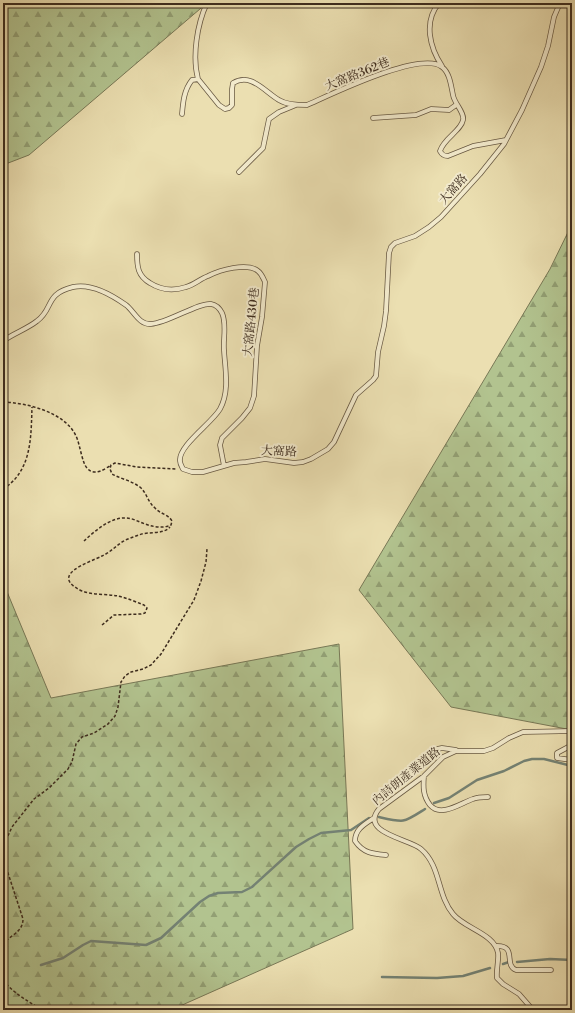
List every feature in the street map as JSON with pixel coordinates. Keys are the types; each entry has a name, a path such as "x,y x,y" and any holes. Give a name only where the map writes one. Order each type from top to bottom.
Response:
{"lane":[{"path":"182,114 184,96 188,85 192,80 198,79 195,70 197,40 200,23 207,3"},
{"path":"439,3 432,16 429,32 430,39 436,58 446,73 456,105 464,116 460,126 442,145 440,151 445,156 448,156 474,146 506,140"},
{"name":"大窩路","path":"183,469 192,472 204,472 234,463 265,459 294,463 303,462 328,449 334,442 349,407 356,396 376,376 378,352 386,311 389,253 391,247 399,241 415,236 441,217 480,174 506,140 522,110 541,67 548,46 554,17 560,3"},
{"name":"大窩路362巷","path":"198,79 219,105 225,109 232,105 233,84 239,80 253,82 280,101 296,105 307,105 391,70 426,63 442,67"},
{"path":"239,172 263,148 269,119 279,112 296,105"},
{"path":"373,118 416,116 431,108 449,110 456,105"},
{"name":"大窩路430巷","path":"137,254 137,266 141,276 156,286 172,290 186,287 221,270 244,267 259,271 265,282 262,317 257,346 254,396 250,408 222,438 220,445 224,466"},
{"path":"3,341 42,317 55,294 61,290 74,286 86,286 105,293 127,306 141,322 147,324 164,321 200,306 210,304 218,306 222,314 224,325 224,350 227,372 225,396 221,408 214,418 187,444 181,452 180,460 183,469"},
{"name":"內詩朗產業道路","path":"551,970 516,970 511,966 506,947 496,946 490,940 453,915 442,892 436,872 429,858 421,849 410,842 386,834 380,829 374,820 375,814 379,809 424,776 443,757 456,750 484,751 493,748 509,738 523,732 572,731"},
{"path":"572,745 557,753 557,758 572,760"},
{"path":"395,781 417,768 433,750 442,748 456,750"},
{"path":"424,776 425,796 433,808 440,810 447,809 474,798 488,797"},
{"path":"374,820 360,828 355,835 355,841 365,852 386,855"},
{"path":"496,946 498,954 497,978 518,994 533,1010"},
{"path":"528,1004 528,1010"}],"path":[{"path":"3,402 48,411 62,419 71,428 76,436 86,468 91,472 97,472 116,464 137,467 183,469"},
{"path":"3,489 18,476 24,466 30,440 32,407"},
{"path":"102,625 114,615 141,614 145,613 147,608 144,605 120,597 84,592 72,585 69,581 71,572 90,560 107,553 123,541 146,532 163,532 168,530 172,521 170,516 156,510 141,488 134,483 121,479 112,474 110,469 112,465"},
{"path":"84,541 100,527 120,519 129,518 143,524 158,527 171,526"},
{"path":"3,945 21,929 23,925 23,919 6,867 5,849 7,838 12,827 34,799 49,788 68,769 72,762 76,744 82,737 94,733 108,724 115,716 118,707 121,682 125,676 131,672 152,665 161,654 194,600 206,562 207,549"},
{"path":"3,980 10,989 42,1010"}],"green space":[{"path":"3,3 207,3 29,155 3,165"},
{"path":"572,224 572,730 451,707 359,590 550,269"},
{"path":"3,582 51,698 339,644 353,929 171,1010 3,1010"}],"waterway":[{"path":"434,803 449,798 477,780 504,771 524,761 544,759 572,766"},
{"path":"379,817 399,821 408,819 425,809"},
{"path":"41,965 63,958 91,941 146,945 161,938 200,902 209,896 218,893 242,892 252,887 296,847 309,839 321,833 351,830 369,818"},
{"path":"517,962 550,959 572,960"},
{"path":"503,964 509,962"},
{"path":"382,977 437,978 463,976 490,968"}]}
